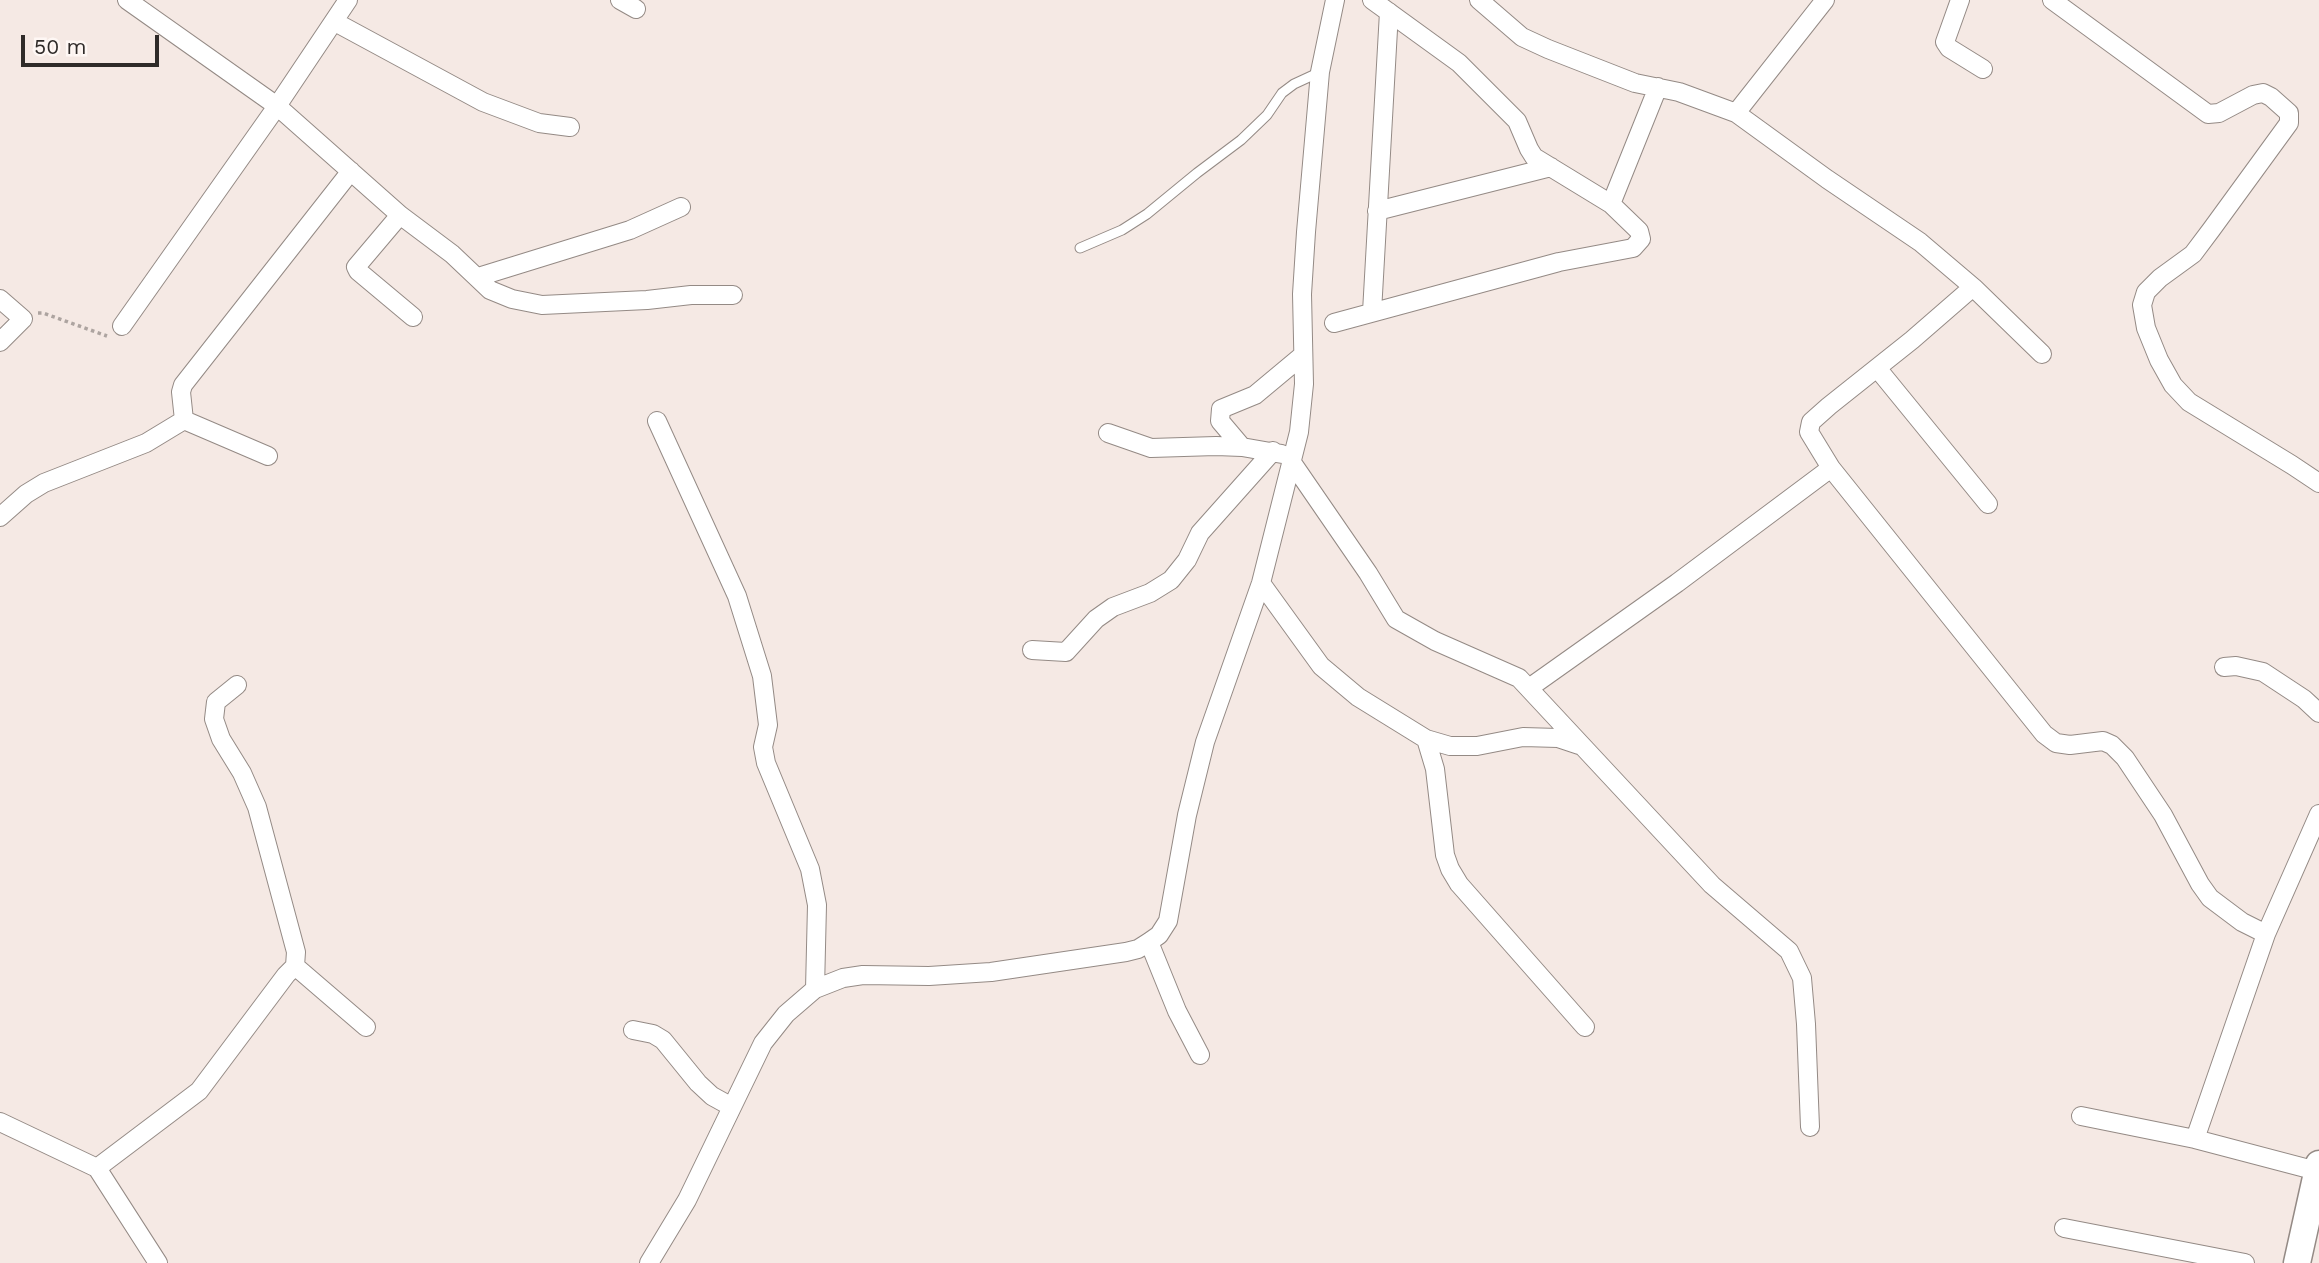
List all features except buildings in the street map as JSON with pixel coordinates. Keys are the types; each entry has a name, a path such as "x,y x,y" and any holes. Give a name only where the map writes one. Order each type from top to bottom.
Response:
{"street":[{"path":"127,0 277,106 400,215 452,254 490,290 512,299 542,305 691,295 733,295"},
{"path":"122,326 348,0"},
{"path":"649,1263 687,1200 763,1043 786,1014 815,989 843,978 863,975 929,976 1004,970 1126,952 1149,942 1168,921 1187,815 1205,743 1261,583 1299,432 1304,384 1302,294 1320,72 1335,0"},
{"path":"1334,323 1559,262 1633,248 1641,239 1639,231 1611,204 1534,157 1517,121 1459,63 1372,0"},
{"path":"1479,0 1522,37 1548,49 1635,83 1658,87 1736,113 1920,242 1973,287 2042,354"},
{"path":"1736,113 1825,0"},
{"path":"1960,0 1945,42 1949,48 1983,69"},
{"path":"2052,0 2207,114 2219,113 2253,95 2263,93 2289,113 2289,123 2193,254 2146,292 2143,305 2146,328 2159,360 2173,385 2189,402 2319,483"},
{"path":"1372,312 1389,12"},
{"path":"335,22 483,102 539,123 569,127"},
{"path":"1611,204 1658,87"},
{"path":"1377,211 1551,167"},
{"path":"184,420 181,391 183,385 351,171"},
{"path":"478,277 630,230 681,207"},
{"path":"400,215 357,265 357,269 413,317"},
{"path":"1973,287 1811,422 1809,432 1831,468 2044,734 2056,743 2070,745 2103,741 2112,745 2125,758 2163,815 2210,898 2242,922 2266,934"},
{"path":"0,299 23,319 0,342"},
{"path":"1242,447 1220,421 1221,410 1229,404 1255,395 1303,355"},
{"path":"1877,368 1988,504"},
{"path":"184,420 268,456"},
{"path":"0,517 26,494 44,483 146,443 184,420"},
{"path":"657,421 737,596 762,676 768,725 763,747 765,763 810,869 817,905 815,989"},
{"path":"1108,433 1151,448 1242,447 1273,451 1291,459 1396,619 1435,641 1519,678 1712,885 1789,951 1802,978 1810,1127"},
{"path":"1032,650 1066,652 1096,619 1113,607 1150,593 1171,580 1187,560 1200,533 1273,451"},
{"path":"1529,688 1677,583 1831,468"},
{"path":"1261,583 1321,666 1358,697 1426,739 1450,746 1477,746 1523,737 1558,738 1582,746"},
{"path":"2224,667 2236,666 2263,672 2304,699 2319,713"},
{"path":"97,1168 199,1091 286,975 296,966 296,952 257,807 242,773 221,739 214,719 216,702 237,685"},
{"path":"1426,739 1436,769 1445,855 1450,869 1459,884 1585,1027"},
{"path":"2195,1139 2266,934 2319,814"},
{"path":"1149,942 1177,1011 1200,1055"},
{"path":"296,966 366,1027"},
{"path":"633,1030 653,1034 663,1040 698,1083 712,1096 732,1107"},
{"path":"2081,1116 2318,1168 2306,1249"},
{"path":"0,1122 97,1168 158,1263"},
{"path":"2064,1228 2245,1263"}],"lane":[{"path":"1080,248 1122,230 1147,214 1241,140 1268,115 1282,93 1320,72"}],"path":[{"path":"23,319 43,313 102,336 111,334 122,326"}]}
